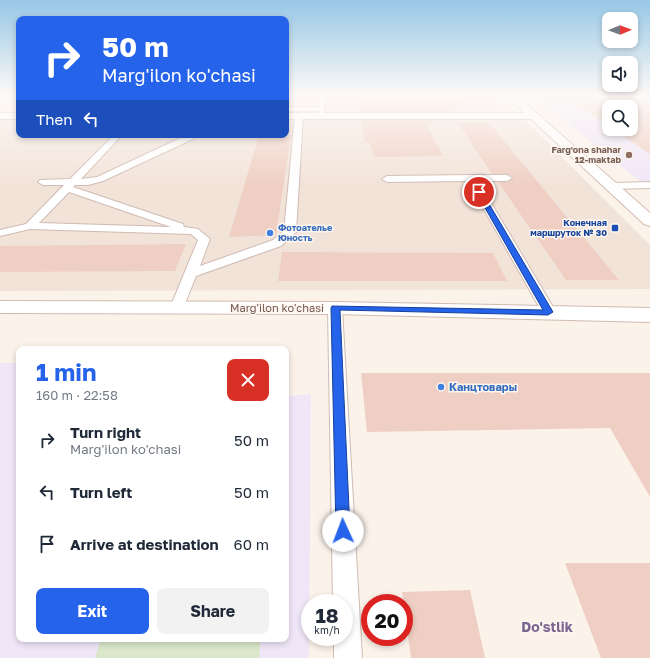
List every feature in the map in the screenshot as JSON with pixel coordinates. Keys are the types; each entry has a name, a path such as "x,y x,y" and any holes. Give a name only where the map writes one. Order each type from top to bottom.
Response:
{"street":[{"path":"544,125 650,221"},
{"name":"Marg'ilon ko'chasi","path":"0,307 335,308 548,312 649,316"}],"lane":[{"path":"190,274 277,243 290,232 298,125"},
{"path":"30,226 115,138"},
{"path":"70,185 100,179 186,138"},
{"path":"471,178 548,312"},
{"path":"387,179 506,178"},
{"path":"44,182 70,185 194,231 204,239 177,308"},
{"path":"611,186 650,185"},
{"path":"0,233 30,226 194,231"},
{"path":"335,308 348,658"}],"shaded area":[{"path":"0,125 16,125 16,138 289,138 289,125 530,125 650,245 650,289 0,291"},
{"path":"569,125 602,125 602,136 638,136 638,125 650,125 650,182 641,182"},
{"path":"0,363 16,363 16,642 289,642 289,396 311,394 309,594 301,594 301,646 309,646 309,658 0,658"}],"green space":[{"path":"100,642 261,642 259,658 95,658"}],"building":[{"path":"362,125 429,125 427,126 443,156 374,157 369,142 365,142"},
{"path":"459,125 490,125 619,280 566,280 498,182 508,182 513,177 507,174 492,174"},
{"path":"638,125 650,125 650,154 623,136 638,136"},
{"path":"289,135 291,135 276,235 229,237 258,138 289,138"},
{"path":"186,244 175,271 0,272 0,246"},
{"path":"282,252 493,253 507,281 278,281"},
{"path":"361,373 650,373 650,497 610,428 367,432"},
{"path":"565,563 650,563 650,658 601,658"},
{"path":"470,590 485,658 411,658 409,646 413,646 413,594 402,594 402,592"}],"place":[{"name":"Farg'ona shahar 12-maktab","path":"629,155"},
{"name":"Конечная маршруток № 30","path":"615,228"},
{"name":"Фотоателье Юность","path":"270,233"},
{"name":"Канцтовары","path":"441,387"}],"district":[{"name":"Do'stlik","path":"547,627"}],"route":[{"path":"343,531 335,308 548,312 479,192"}]}
